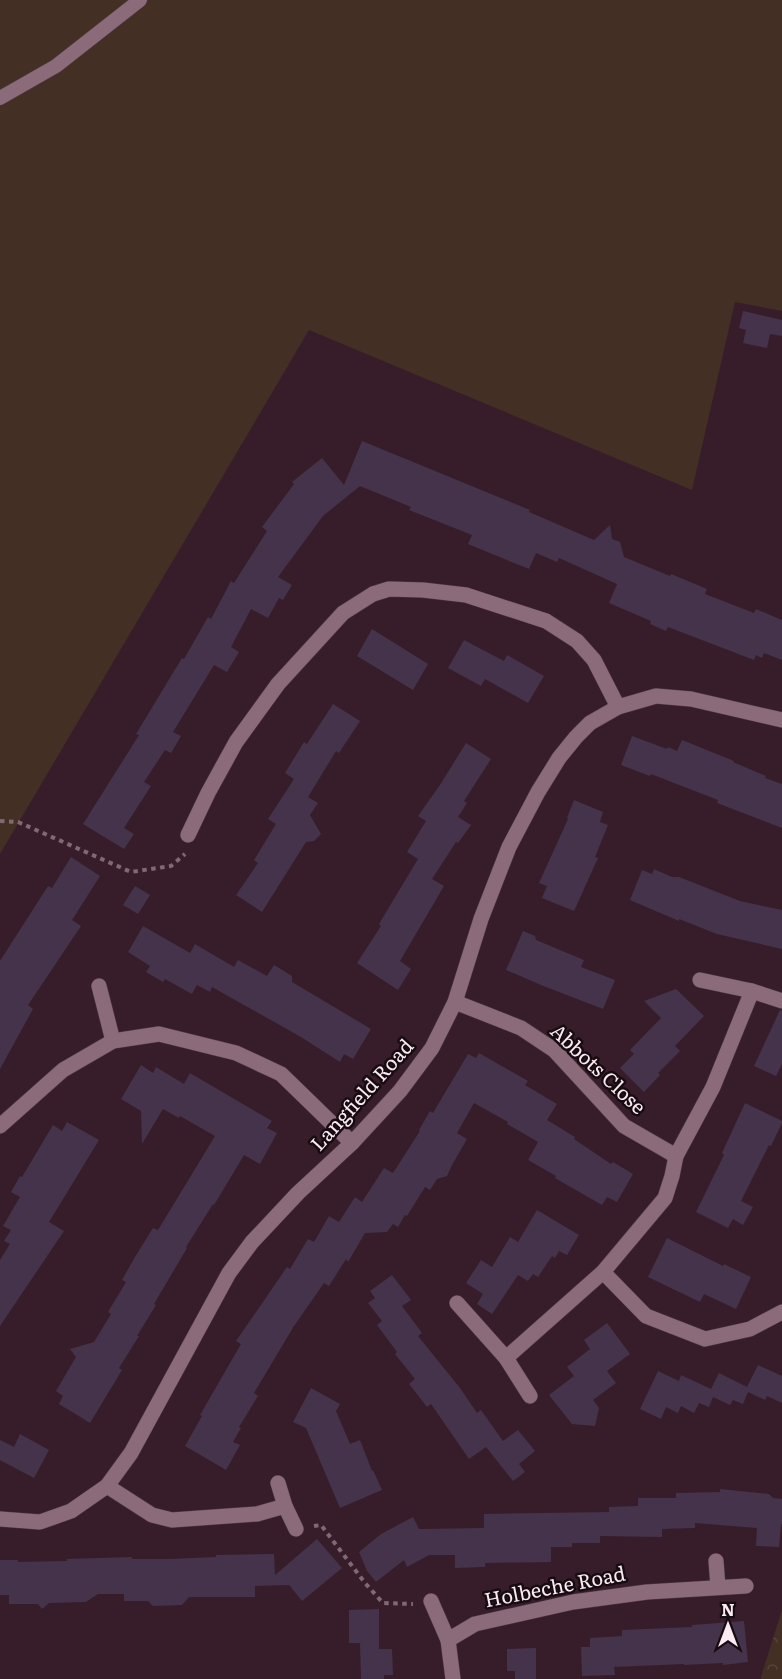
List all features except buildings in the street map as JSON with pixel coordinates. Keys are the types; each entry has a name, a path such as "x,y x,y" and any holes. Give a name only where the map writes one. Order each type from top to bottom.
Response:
{"street":[{"path":"188,835 236,742 278,684 343,613 373,594 389,589 466,595 546,621 577,642 594,660 618,707"},
{"name":"Langfield Road","path":"0,1519 40,1521 71,1511 106,1486 132,1453 229,1273 252,1242 352,1143 400,1091 432,1048 455,1002 481,920 509,847 558,758 576,737 590,723 618,707 656,696 691,699 782,720"},
{"path":"700,980 782,1001"},
{"path":"99,986 113,1041"},
{"path":"506,1358 603,1272 665,1198 676,1156 713,1087 752,992"},
{"name":"Abbots Close","path":"455,1002 521,1028 554,1050 624,1126 676,1156"},
{"path":"0,1126 63,1070 113,1041 159,1034 236,1053 281,1074 352,1143"},
{"path":"603,1272 646,1316 705,1339 750,1329 782,1312"},
{"path":"457,1303 506,1358 530,1396"},
{"path":"279,1483 285,1506 296,1529"},
{"path":"106,1486 152,1515 172,1520 257,1514 285,1506"},
{"path":"716,1561 718,1587"},
{"name":"Holbeche Road","path":"448,1640 475,1624 573,1602 647,1592 746,1586"},
{"path":"431,1601 448,1640 453,1679"}],"lane":[{"path":"0,98 56,66 140,0"}],"path":[{"path":"0,821 18,822 131,872 171,866 198,842 188,835"},
{"path":"296,1529 321,1525 383,1603 411,1605 431,1601"}],"green space":[{"path":"0,0 782,0 782,311 735,302 692,490 309,330 0,854"},
{"path":"782,1610 782,1679 761,1679 761,1677"}]}
